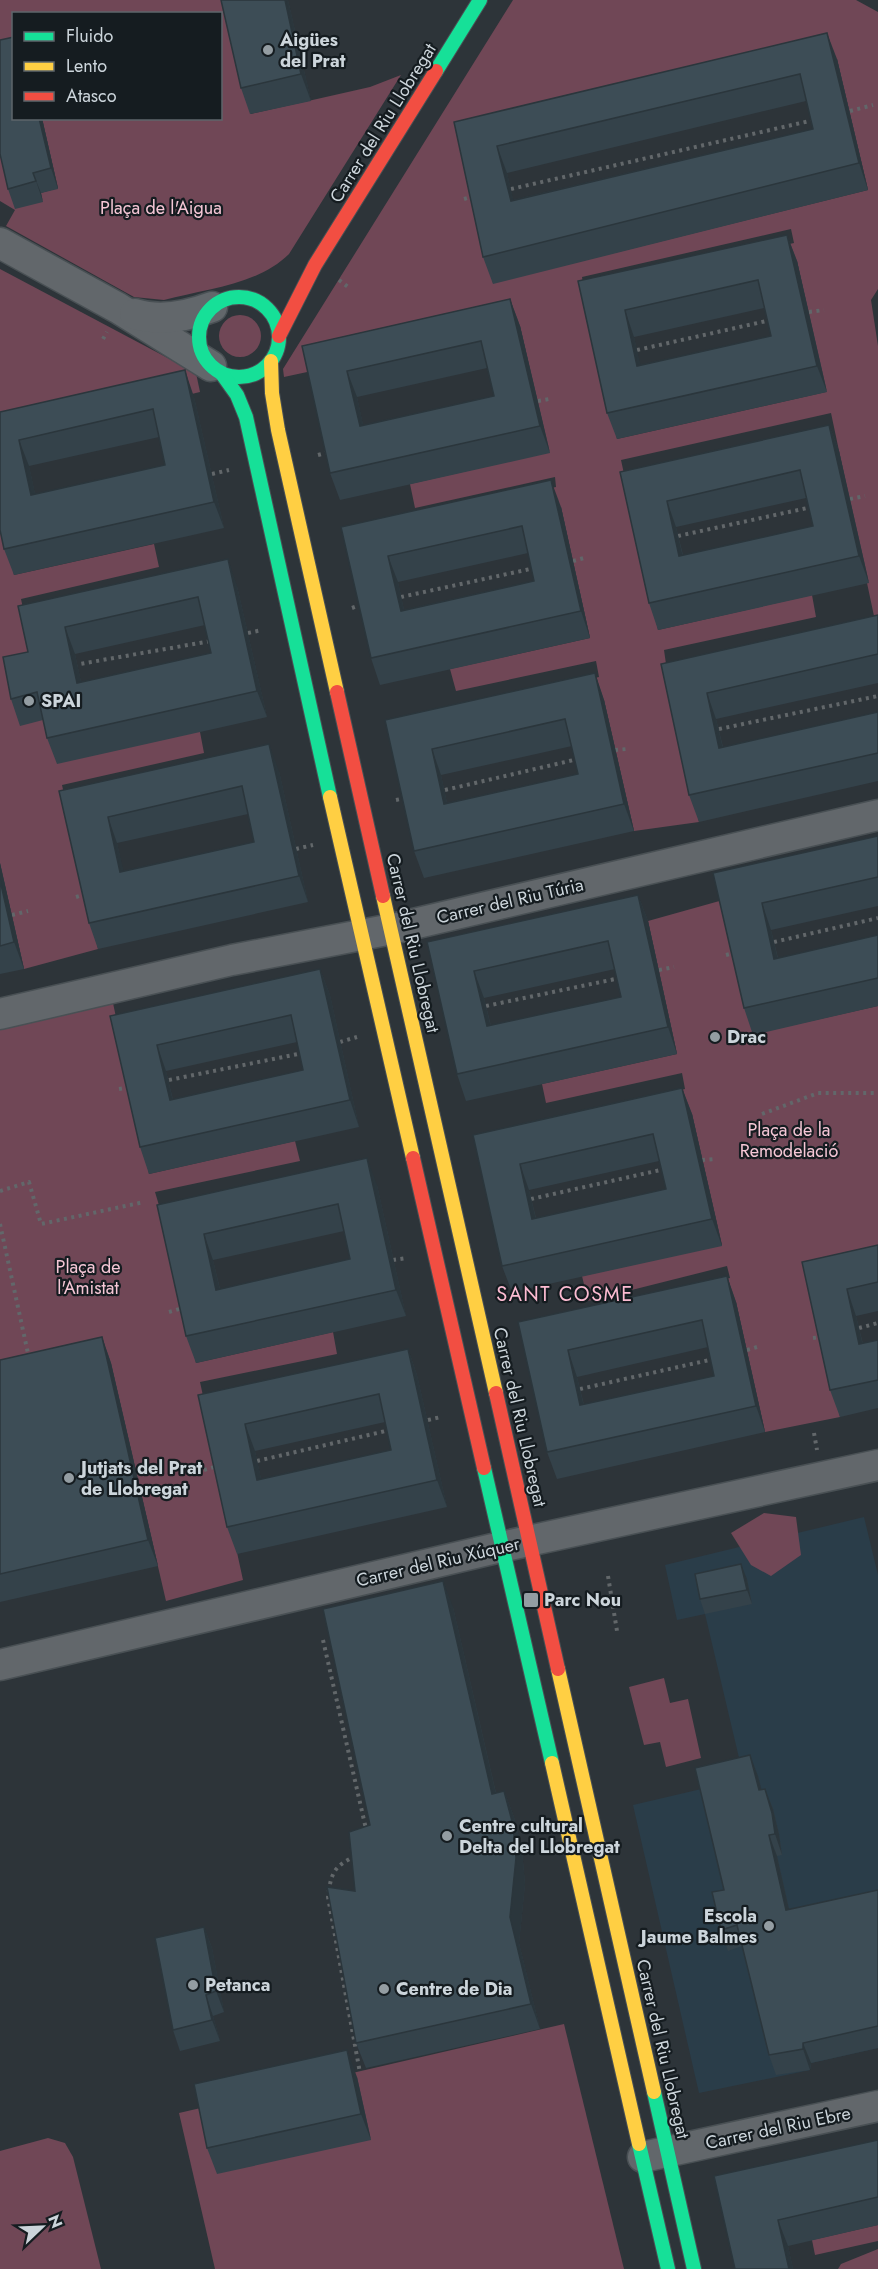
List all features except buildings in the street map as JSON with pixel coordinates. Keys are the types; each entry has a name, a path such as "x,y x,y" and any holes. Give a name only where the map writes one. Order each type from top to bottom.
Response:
{"street":[{"name":"Carrer del Riu Llobregat","path":"279,336 315,265 480,0"},
{"path":"0,243 118,308 216,370 235,377 249,376 261,371 271,361 277,349 279,336 270,311 248,297"},
{"name":"Carrer del Riu Llobregat","path":"289,284 299,280 315,265"},
{"path":"216,370 202,355 199,342 203,317 222,299 248,297 269,292"},
{"path":"118,308 147,318 161,318 195,313 212,307"},
{"name":"Carrer del Riu Llobregat","path":"271,361 272,393 278,430 378,932 655,2155 694,2269"},
{"name":"Carrer del Riu Llobregat","path":"216,370 237,395 246,417 313,723 378,932 655,2155 668,2269"},
{"name":"Carrer del Riu Túria","path":"0,1014 232,960 378,932 878,815"},
{"name":"Carrer del Riu Xúquer","path":"0,1665 515,1544 878,1465"},
{"name":"Carrer del Riu Ebre","path":"655,2155 878,2106"}],"path":[{"path":"850,111 873,105"},
{"path":"511,189 814,120"},
{"path":"464,199 474,196"},
{"path":"809,312 825,310"},
{"path":"637,350 771,320"},
{"path":"538,401 549,399"},
{"path":"318,455 329,452"},
{"path":"212,474 234,469"},
{"path":"850,499 865,496"},
{"path":"678,536 812,507"},
{"path":"573,561 584,558"},
{"path":"401,597 535,568"},
{"path":"352,608 363,604"},
{"path":"248,633 270,627"},
{"path":"67,666 212,640"},
{"path":"719,729 878,696"},
{"path":"615,750 627,749"},
{"path":"445,790 578,759"},
{"path":"396,800 406,798"},
{"path":"296,849 319,843"},
{"path":"76,897 86,894"},
{"path":"12,915 28,911"},
{"path":"774,942 878,918"},
{"path":"726,955 735,953"},
{"path":"658,970 674,968"},
{"path":"486,1006 620,978"},
{"path":"340,1042 364,1035"},
{"path":"169,1080 303,1053"},
{"path":"119,1089 130,1087"},
{"path":"762,1114 818,1093 878,1093"},
{"path":"702,1160 716,1159"},
{"path":"531,1199 665,1169"},
{"path":"0,1191 29,1182 40,1224 144,1202"},
{"path":"0,1224 30,1363"},
{"path":"169,1312 183,1308"},
{"path":"859,1328 878,1323"},
{"path":"813,1338 822,1337"},
{"path":"747,1350 757,1347"},
{"path":"580,1389 714,1359"},
{"path":"428,1420 449,1415"},
{"path":"257,1461 390,1430"},
{"path":"204,1470 218,1466"},
{"path":"608,1576 617,1631"},
{"path":"323,1640 368,1835"},
{"path":"360,2073 328,1897 332,1874 346,1860 363,1852"},
{"path":"355,2046 366,2043"}],"shaded area":[{"name":"Escola Jaume Balmes","path":"864,1517 878,1575 878,2048 811,2063 810,2070 699,2093 633,1805 744,1779 705,1614 677,1620 665,1565"}],"green space":[{"name":"Plaça de l'Aigua","path":"0,0 225,0 251,114 370,87 401,75 289,254 262,273 247,279 164,300 134,297 6,226 15,210 0,201 0,140 41,193 58,188 42,120 222,120 222,12 12,12 12,60 0,62"},
{"path":"513,0 856,0 878,12 878,289 871,300 878,346 878,644 670,690 699,822 634,831 604,700 460,708 599,677 596,661 456,691 450,669 590,638 561,507 417,517 556,487 555,477 415,508 410,484 549,452 520,326 284,377 283,369","holes":["837,59 868,190 493,283 464,148","791,229 794,243 584,289 582,277","797,261 826,392 617,439 588,308","831,413 874,616 666,664 664,650 816,617 812,595 658,630 621,460"]},
{"path":"0,269 196,373 200,392 0,440"},
{"path":"240,315 255,321 261,336 255,351 240,357 225,351 219,336 225,321"},
{"path":"0,512 14,575 154,544 159,567 21,599 47,719 200,732 204,753 62,785 98,949 24,969 0,864"},
{"name":"Plaça de la Remodelació","path":"723,900 753,1034 878,1006 878,1273 812,1288 840,1417 765,1432 736,1302 590,1310 730,1278 727,1266 588,1301 582,1276 722,1245 692,1114 552,1119 685,1089 682,1073 546,1103 542,1084 677,1054 648,921"},
{"name":"Plaça de l'Amistat","path":"113,1003 149,1174 295,1141 300,1161 155,1192 167,1232 196,1363 333,1332 337,1354 200,1382 243,1580 166,1601 111,1364 0,1389 0,1029"},
{"path":"764,1513 796,1517 801,1555 771,1576 751,1565 731,1533"},
{"path":"664,1678 670,1703 688,1699 701,1758 666,1767 660,1742 644,1745 629,1687"},
{"path":"564,2024 624,2269 215,2269 179,2113"},
{"path":"48,2138 65,2143 73,2157 101,2269 0,2269 0,2151"},
{"path":"878,2225 878,2241 815,2255 812,2240"},
{"path":"878,2249 878,2269 838,2269 841,2264"}],"traffic: fast":[{"path":"436,71 480,0"},
{"path":"239,297 254,300 267,309 276,322 279,337 276,352 267,365 254,374 239,377 224,374 211,365 202,352 199,337 202,322 211,309 224,300 239,297"},
{"path":"222,374 237,395 246,417 330,797"},
{"path":"484,1468 552,1763"},
{"path":"654,2092 694,2269"},
{"path":"639,2144 668,2269"}],"traffic: slow":[{"path":"271,361 272,393 278,430 337,692"},
{"path":"330,797 413,1158"},
{"path":"383,896 496,1393"},
{"path":"558,1669 654,2092"},
{"path":"552,1763 639,2144"}],"traffic: jam":[{"path":"279,336 315,265 436,71"},
{"path":"337,692 383,896"},
{"path":"413,1158 484,1468"},
{"path":"496,1393 558,1669"}],"place":[{"name":"Aigües del Prat","path":"268,50"},
{"name":"SPAI","path":"29,701"},
{"name":"Drac","path":"715,1037"},
{"name":"Jutjats del Prat de Llobregat","path":"69,1478"},
{"name":"Parc Nou","path":"531,1600"},
{"name":"Centre cultural Delta del Llobregat","path":"447,1836"},
{"name":"Escola Jaume Balmes","path":"769,1926"},
{"name":"Petanca","path":"193,1985"},
{"name":"Centre de Dia","path":"384,1989"}],"district":[{"name":"SANT COSME","path":"565,1294"}]}
